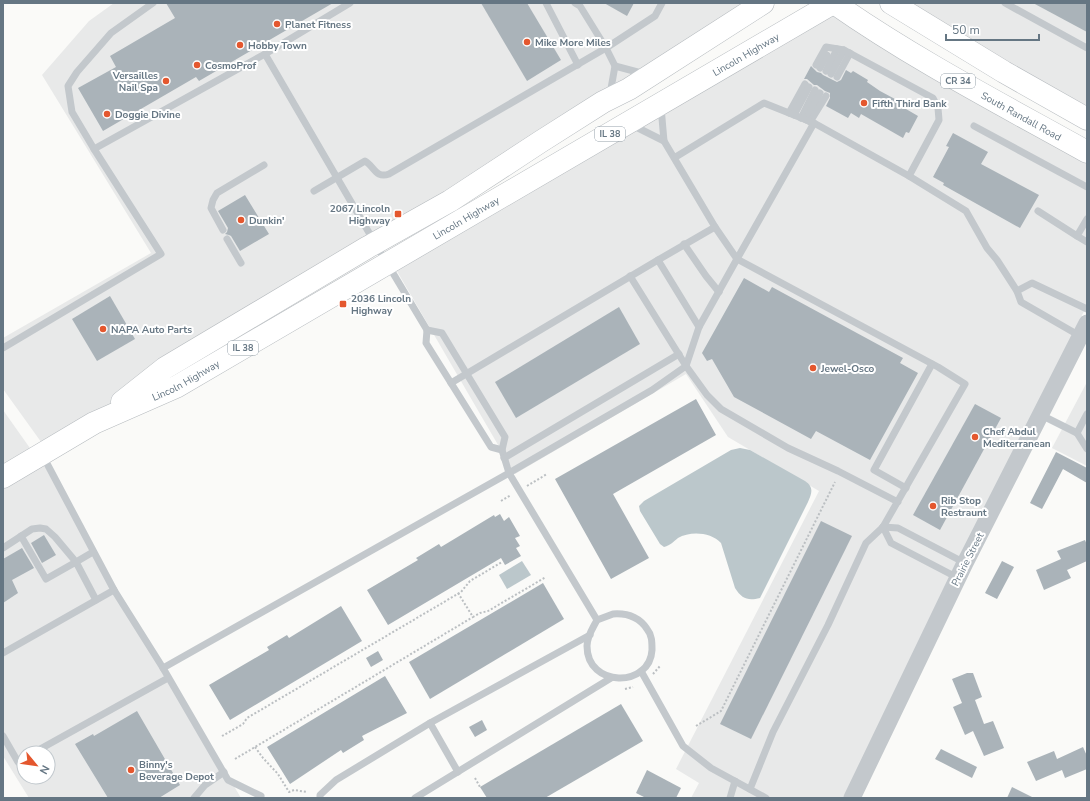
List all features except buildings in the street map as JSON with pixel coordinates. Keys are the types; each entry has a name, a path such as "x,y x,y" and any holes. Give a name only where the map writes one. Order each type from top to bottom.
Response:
{"main road":[{"name":"Lincoln Highway","path":"94,423 165,368 375,243 450,201 540,142 649,75 740,12 762,3"},
{"name":"Lincoln Highway","path":"3,477 94,423 176,386 628,124 833,3"},
{"name":"South Randall Road","path":"833,3 865,25 962,83 1087,152"},
{"path":"891,3 1087,119"},
{"path":"920,3 995,50 1026,84"}],"street":[{"name":"Prairie Street","path":"852,798 961,570 1084,330"}],"lane":[{"path":"3,348 161,254 72,112 68,86 77,72 112,33 153,3"},
{"path":"94,149 265,54 350,3"},
{"path":"546,3 578,65"},
{"path":"314,191 365,161 370,163 378,173 383,175 389,174 606,48 655,16 662,3"},
{"path":"1005,3 1087,48"},
{"path":"579,4 606,48 615,66 609,99"},
{"path":"838,49 826,71 838,49"},
{"path":"838,49 933,98 938,108 939,120 909,176"},
{"path":"265,54 375,243 428,330 426,343 491,447 502,450"},
{"path":"615,66 649,75"},
{"path":"802,118 815,90"},
{"path":"802,118 815,90"},
{"path":"163,668 509,473 652,390 686,366 699,328 737,259 815,90"},
{"path":"674,158 764,103 802,118 909,176 966,212 987,248 997,260 1017,291 1021,302 1084,330"},
{"path":"661,104 664,141 715,227 737,259 932,364 965,384 883,527 866,543 828,625 773,732 750,789"},
{"path":"628,124 664,141"},
{"path":"974,126 1087,187"},
{"path":"223,230 211,208 213,200 217,194 264,165"},
{"path":"1038,211 1087,242"},
{"path":"1077,236 1087,219"},
{"path":"451,383 715,227"},
{"path":"227,238 241,263"},
{"path":"684,244 719,292"},
{"path":"658,260 699,328"},
{"path":"630,276 686,366 707,395 721,409 788,448 838,471 898,502"},
{"path":"1017,291 1032,283 1087,309"},
{"path":"428,330 442,333 506,437 502,450 509,473 597,620"},
{"path":"504,458 679,354"},
{"path":"906,488 874,470 932,364"},
{"path":"1077,433 1087,414"},
{"path":"1041,415 1077,433 1087,449"},
{"path":"42,454 114,590 163,668 228,780 261,796"},
{"path":"883,527 898,528 961,570"},
{"path":"883,527 891,543 961,570"},
{"path":"3,548 32,530 40,528 46,529 76,562 96,600"},
{"path":"21,536 46,579 93,552"},
{"path":"3,653 114,590"},
{"path":"613,614 623,614 634,617 643,623 649,631 652,642 652,653 648,663 641,671 627,678 611,678 601,673 594,665 589,656 587,645 597,620 613,614"},
{"path":"320,798 320,795 336,780 430,723 590,635"},
{"path":"641,671 683,746 710,768 766,798"},
{"path":"47,745 168,678"},
{"path":"415,798 611,678"},
{"path":"430,723 458,772"},
{"path":"3,736 16,759"},
{"path":"194,798 205,785 224,772"},
{"path":"730,798 735,781"}],"path":[{"path":"696,726 721,711 835,482"},
{"path":"222,736 243,724 247,718 458,593 467,586 470,581 502,562"},
{"path":"235,759 473,617 488,611 546,577"},
{"path":"458,593 473,617"},
{"path":"255,747 278,774 289,792 294,790 307,792"},
{"path":"475,778 480,787"}],"shaded area":[{"path":"114,3 753,3 44,446 3,389 3,338 151,253 42,75 89,21"},
{"path":"899,3 1087,3 1087,115"},
{"path":"834,12 1087,157 1087,305 846,798 691,798 699,783 676,769 819,491 728,437 686,374 515,474 394,266"},
{"path":"1087,382 1087,466 1052,448"},
{"path":"3,410 32,451 3,468"},
{"path":"740,448 750,450 805,481 811,488 808,502 760,598 752,599 743,597 735,588 721,543 717,539 706,535 688,534 678,538 664,547 660,544 640,511 639,506 644,501 731,450"},
{"path":"41,460 241,798 29,798 21,785 56,785 56,745 16,745 16,777 3,756 3,483"},
{"path":"522,561 531,575 507,589 499,575"}],"place":[{"name":"Planet Fitness","path":"277,24"},
{"name":"Mike More Miles","path":"527,42"},
{"name":"Hobby Town","path":"240,45"},
{"name":"CosmoProf","path":"197,65"},
{"name":"Versailles Nail Spa","path":"166,81"},
{"name":"Fifth Third Bank","path":"864,103"},
{"name":"Doggie Divine","path":"107,114"},
{"name":"2067 Lincoln Highway","path":"398,214"},
{"name":"Dunkin'","path":"241,220"},
{"name":"2036 Lincoln Highway","path":"343,304"},
{"name":"NAPA Auto Parts","path":"103,329"},
{"name":"Jewel-Osco","path":"813,368"},
{"name":"Chef Abdul Mediterranean","path":"975,437"},
{"name":"Rib Stop Restraunt","path":"933,506"},
{"name":"Binny's Beverage Depot","path":"131,770"}]}
